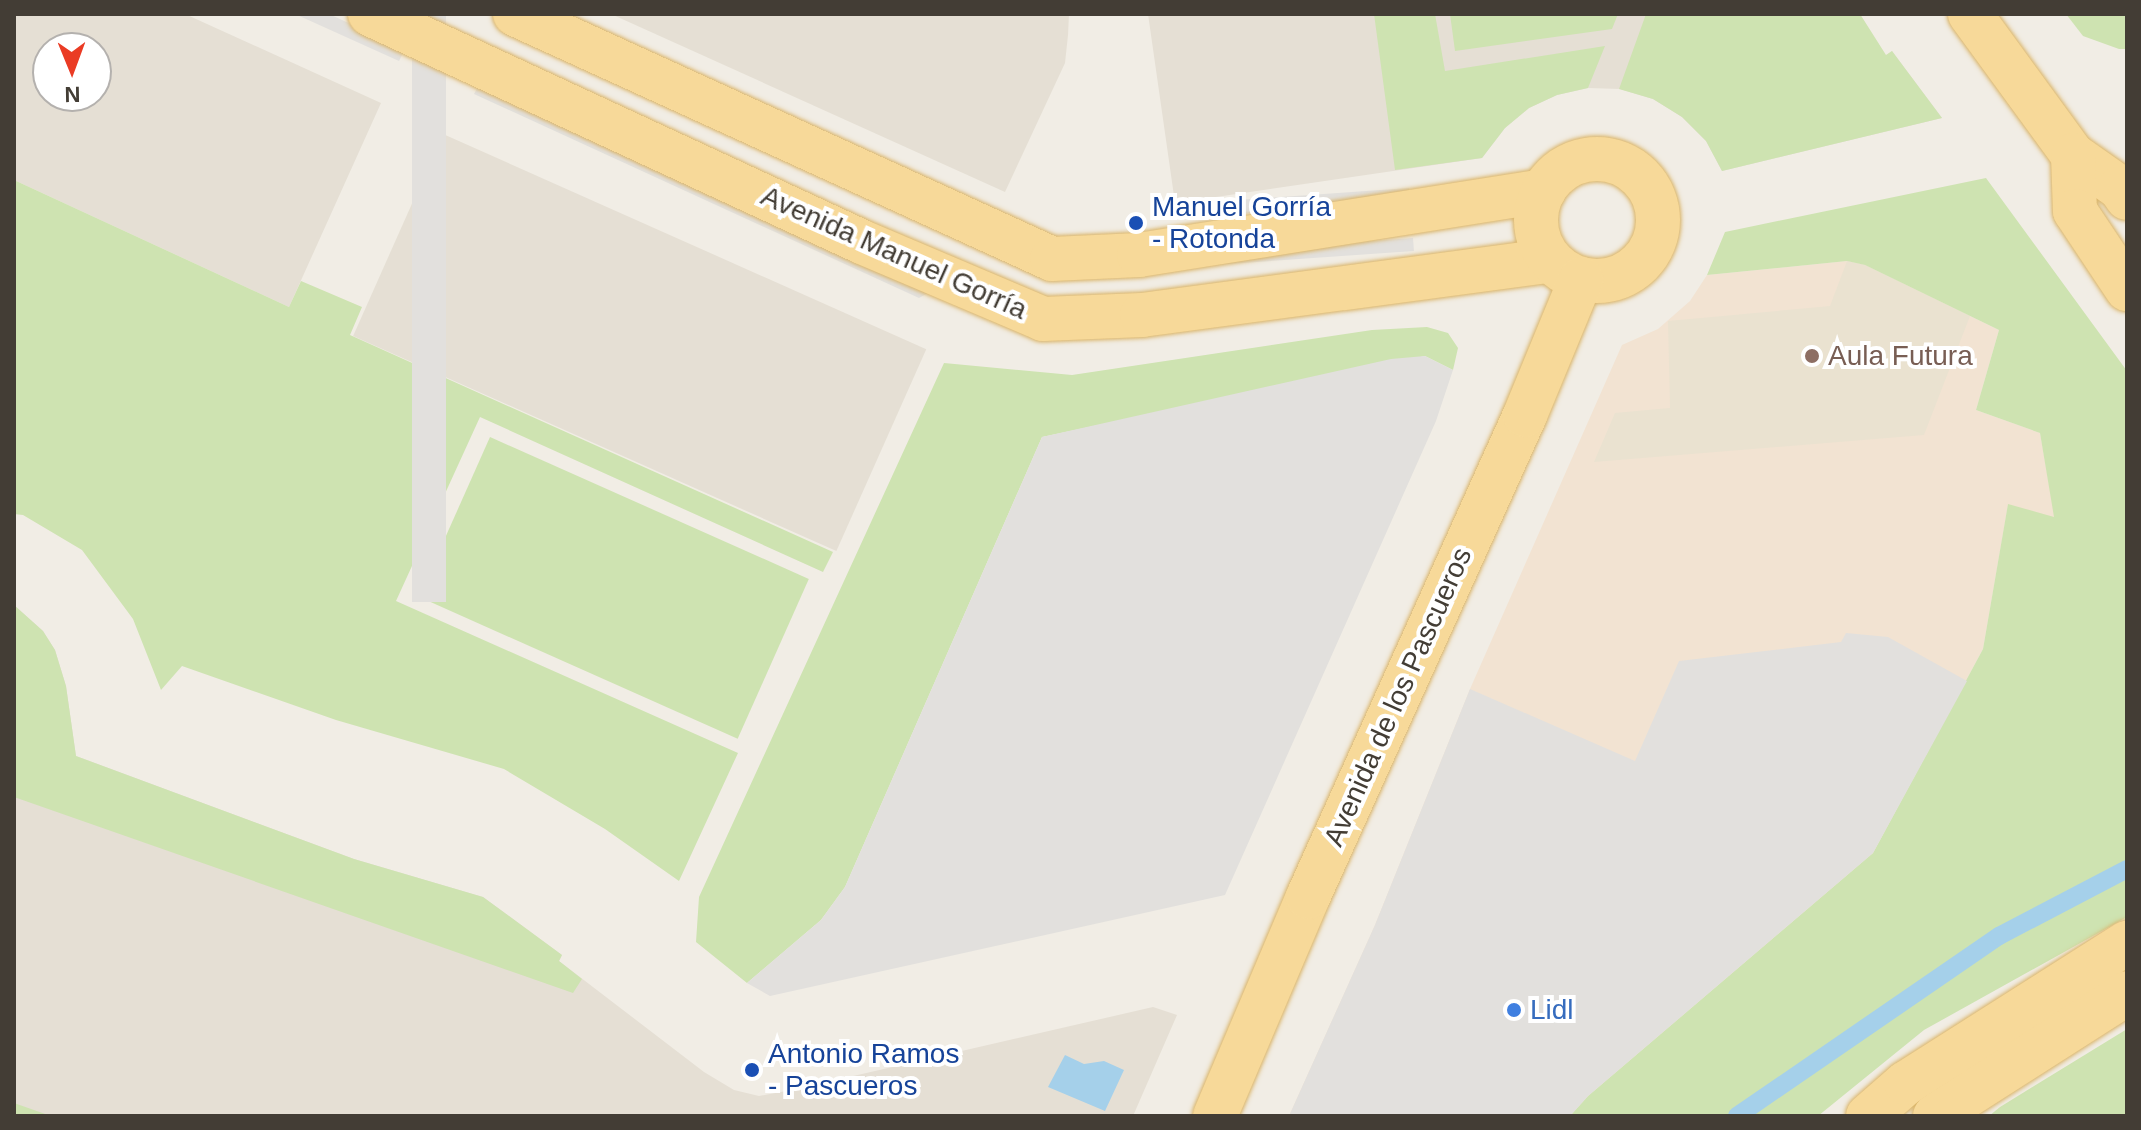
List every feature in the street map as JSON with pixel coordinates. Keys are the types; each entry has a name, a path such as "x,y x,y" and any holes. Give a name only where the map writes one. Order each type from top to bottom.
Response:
{"main road":[{"name":"Avenida Manuel Gorría","path":"370,14 862,242 1043,319 1142,315 1565,270"},
{"name":"Avenida Manuel Gorría","path":"515,14 1052,259 1139,255 1544,191"},
{"path":"1970,14 2073,155 2120,188 2127,198"},
{"path":"2073,155 2075,211 2127,289"},
{"path":"1594,159 1617,161 1637,173 1650,190 1658,212 1656,235 1645,257 1627,273 1605,280 1565,270 1538,237 1536,216 1544,191 1553,176 1572,163 1594,159"},
{"name":"Avenida de los Pascueros","path":"1215,1116 1308,897 1525,415 1565,270"},
{"path":"1868,1116 1906,1083 2127,943"},
{"path":"1935,1116 2127,993"}],"shaded area":[{"path":"14,14 185,14 381,103 289,307 14,180"},
{"path":"295,14 329,14 405,49 399,61"},
{"path":"412,14 446,14 446,602 412,602"},
{"path":"611,14 1069,14 1065,63 1005,192"},
{"path":"1148,14 1831,14 1869,68 1892,51 1942,118 1722,171 1706,141 1682,117 1653,99 1620,89 1588,88 1557,95 1529,108 1505,128 1482,158 1175,203"},
{"path":"480,83 935,289 919,298 474,94"},
{"path":"443,134 926,349 836,551 353,336"},
{"path":"1409,188 1410,202 1195,217 1194,203"},
{"path":"1413,238 1414,251 1186,267 1186,254"},
{"path":"1847,261 1865,265 1999,330 1976,410 2040,433 2055,518 2008,505 1983,649 1873,853 1588,1096 1570,1116 1289,1116 1375,925 1470,689 1622,345 1658,329 1690,301 1707,275"},
{"name":"Aula Futura","path":"1847,261 1865,265 1970,316 1924,435 1594,462 1615,413 1670,408 1668,321 1830,306"},
{"path":"1425,356 1453,370 1436,421 1225,895 770,996 747,983 821,920 845,887 1042,437 1391,359"},
{"path":"14,605 43,631 55,650 66,686 76,756 354,859 483,897 562,955 559,961 704,1072 734,1090 759,1096 797,1089 1153,1007 1177,1015 1133,1116 14,1116"},
{"path":"1846,633 1888,637 1967,681 1873,853 1588,1096 1570,1116 1289,1116 1375,925 1470,689 1635,761 1679,661 1841,642"}],"green space":[{"path":"1374,14 1435,14 1445,71 1605,46 1588,88 1557,95 1529,108 1505,128 1482,158 1395,170"},
{"path":"1450,14 1618,14 1612,29 1455,51"},
{"path":"1646,14 1860,14 1886,55 1892,51 1942,118 1722,171 1706,141 1682,117 1653,99 1619,89"},
{"path":"2066,14 2127,14 2127,49 2083,36"},
{"path":"1986,178 2127,371 2127,917 1924,1030 1818,1116 1570,1116 1588,1096 1873,853 1983,649 2008,504 2054,517 2040,433 1976,410 1999,330 1865,265 1847,261 1707,275 1725,232"},
{"path":"14,180 289,307 301,281 362,307 350,335 833,552 823,572 480,417 396,601 738,753 679,881 605,829 504,769 336,720 182,666 161,690 133,619 82,550 23,515 14,514"},
{"path":"1427,327 1448,333 1458,348 1453,370 1425,356 1042,437 845,887 821,920 747,983 696,942 699,897 944,363 1072,375 1372,330"},
{"path":"490,437 809,579 738,739 419,597"},
{"path":"14,605 43,631 55,650 66,686 76,756 354,859 483,897 562,955 559,961 582,979 573,993 14,797"},
{"path":"2127,1029 2127,1116 1989,1116 2000,1107"},
{"path":"14,1103 51,1116 14,1116"}],"water":[{"path":"1065,1055 1084,1064 1104,1061 1124,1070 1105,1111 1048,1087"}],"waterway":[{"path":"1737,1116 1999,936 2127,869"}],"place":[{"name":"Manuel Gorría - Rotonda","path":"1136,223"},
{"name":"Aula Futura","path":"1812,356"},
{"name":"Lidl","path":"1514,1010"},
{"name":"Antonio Ramos - Pascueros","path":"752,1070"}]}
